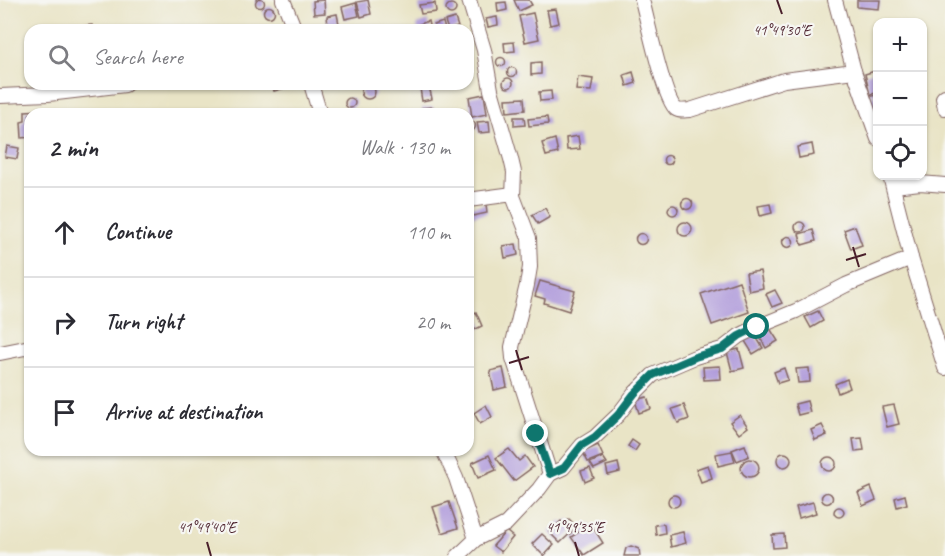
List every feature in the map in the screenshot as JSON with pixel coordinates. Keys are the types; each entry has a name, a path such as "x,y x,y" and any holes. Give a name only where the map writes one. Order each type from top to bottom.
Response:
{"street":[{"path":"283,0 293,24"},
{"path":"469,0 484,50 491,90 514,172 513,194 529,238 530,267 512,347 513,358 550,474"},
{"path":"642,0 666,91 674,108 680,111 690,110 784,80 854,71"},
{"path":"835,0 854,71 873,126"},
{"path":"0,96 82,90"},
{"path":"313,90 318,108"},
{"path":"945,96 945,108"},
{"path":"945,185 892,181 911,258 945,368"},
{"path":"474,199 513,194"},
{"path":"458,556 476,539 506,524 550,474 564,468 582,445 595,437 618,415 653,375 695,357 722,349 739,336 757,327 796,311 846,285 911,258"},
{"path":"0,353 24,348"},
{"path":"447,456 476,539"}],"building":[{"path":"260,-1 264,3 260,7 256,3"},
{"path":"324,0 325,13 314,14 313,1"},
{"path":"368,0 371,14 361,17 357,2"},
{"path":"514,0 529,0 532,5 519,11"},
{"path":"857,0 880,0 879,9 857,7"},
{"path":"506,2 507,10 498,12 497,3"},
{"path":"356,3 359,16 345,19 342,7"},
{"path":"435,3 436,12 421,14 419,5"},
{"path":"451,4 455,5 455,13 451,14 447,13 446,9 447,5"},
{"path":"269,6 275,12 269,18 263,12"},
{"path":"556,9 559,23 550,25 547,10"},
{"path":"533,13 539,39 525,42 519,16"},
{"path":"337,14 339,24 328,24 327,16"},
{"path":"497,17 498,25 488,27 486,19"},
{"path":"455,18 457,24 446,24 445,21"},
{"path":"514,42 515,51 505,52 504,43"},
{"path":"501,57 506,62 501,67 496,62"},
{"path":"541,62 541,74 531,75 531,63"},
{"path":"512,68 516,72 512,76 508,72"},
{"path":"633,72 636,83 627,86 624,75"},
{"path":"873,72 873,94 870,95 865,74"},
{"path":"578,77 593,79 591,91 576,90"},
{"path":"508,78 512,79 512,87 508,88 504,87 503,83 504,79"},
{"path":"362,90 374,90 373,97 368,99 363,97 361,92"},
{"path":"420,90 430,90 432,99 422,101"},
{"path":"551,91 552,100 540,101 539,92"},
{"path":"484,94 487,114 474,117 474,108 471,108 469,97"},
{"path":"873,96 873,109 870,110 867,97"},
{"path":"350,98 354,99 354,107 350,108 346,107 345,103 346,99"},
{"path":"524,98 525,110 507,112 506,99"},
{"path":"514,117 524,117 525,125 514,126"},
{"path":"547,117 548,124 529,126 528,119"},
{"path":"24,121 24,138 22,138 21,122"},
{"path":"489,121 490,132 479,133 477,122"},
{"path":"578,136 580,149 567,150 566,138"},
{"path":"555,139 558,153 546,156 542,143"},
{"path":"812,144 814,155 799,158 797,147"},
{"path":"7,146 19,148 17,159 5,157"},
{"path":"668,155 673,160 668,165 663,160"},
{"path":"687,198 693,204 687,210 681,204"},
{"path":"486,204 487,213 474,216 474,206"},
{"path":"770,204 772,213 760,216 758,206"},
{"path":"673,205 677,206 677,214 673,215 669,214 668,210 669,206"},
{"path":"545,208 550,217 538,224 532,215"},
{"path":"685,222 690,224 692,229 690,234 685,236 680,234 678,229 680,224"},
{"path":"800,222 804,223 804,231 800,232 796,231 795,227 796,223"},
{"path":"855,226 862,245 851,249 844,230"},
{"path":"813,230 816,241 802,245 799,234"},
{"path":"641,233 647,239 641,245 635,239"},
{"path":"788,236 794,242 788,248 782,242"},
{"path":"516,244 518,255 505,258 503,246"},
{"path":"760,271 763,288 749,291 746,273"},
{"path":"540,281 575,291 569,311 544,303 545,299 535,296"},
{"path":"739,281 749,312 712,325 701,294"},
{"path":"775,290 782,303 772,307 766,294"},
{"path":"818,311 823,321 811,328 805,317"},
{"path":"476,312 482,326 474,330 474,313"},
{"path":"769,327 778,341 766,348 758,334"},
{"path":"755,335 763,348 753,354 745,341"},
{"path":"739,349 744,368 732,371 727,352"},
{"path":"720,366 721,379 704,380 703,367"},
{"path":"503,368 507,387 494,390 490,371"},
{"path":"784,368 788,380 778,383 774,372"},
{"path":"809,368 810,382 798,383 796,369"},
{"path":"847,379 850,388 838,393 835,384"},
{"path":"647,397 651,409 639,413 635,400"},
{"path":"807,401 810,412 798,415 795,404"},
{"path":"486,405 492,417 480,424 474,413"},
{"path":"684,405 689,419 678,423 672,409"},
{"path":"894,405 899,424 887,427 882,407"},
{"path":"740,415 748,427 739,434 730,422"},
{"path":"822,425 827,435 815,440 811,430"},
{"path":"862,438 864,450 855,451 853,439"},
{"path":"632,440 639,445 635,451 628,446"},
{"path":"598,445 603,456 588,462 583,452"},
{"path":"745,445 749,456 737,461 732,450"},
{"path":"509,449 519,461 525,456 533,467 514,481 496,458"},
{"path":"732,451 735,462 718,466 716,454"},
{"path":"784,453 789,455 791,460 789,465 784,467 779,465 777,460 779,455"},
{"path":"489,455 496,470 478,478 472,463"},
{"path":"603,457 607,463 594,469 590,463"},
{"path":"829,457 834,459 836,464 834,469 829,471 824,469 822,464 824,459"},
{"path":"750,459 758,464 759,468 754,476 750,477 742,472 741,468 746,460"},
{"path":"618,463 620,472 608,475 606,466"},
{"path":"708,465 712,478 701,482 696,469"},
{"path":"590,468 594,478 585,482 581,471"},
{"path":"871,487 876,500 863,506 858,493"},
{"path":"827,493 831,494 831,502 827,503 823,502 822,498 823,494"},
{"path":"676,495 680,501 676,507 672,507 668,499"},
{"path":"905,495 907,504 897,507 895,498"},
{"path":"449,502 458,528 442,533 433,507"},
{"path":"813,502 816,513 799,518 796,507"},
{"path":"839,507 844,512 839,517 834,512"},
{"path":"569,519 577,527 560,543 549,532 561,521 564,524"},
{"path":"591,524 603,543 584,555 571,537"},
{"path":"664,524 665,533 656,535 655,525"},
{"path":"506,531 513,537 501,552 493,546"},
{"path":"683,532 686,543 671,547 669,535"},
{"path":"542,534 554,545 544,556 532,544"},
{"path":"784,534 785,547 773,548 772,535"},
{"path":"631,546 639,549 640,556 624,556 626,548"}],"route":[{"path":"536,434 550,474 564,468 582,445 595,437 618,415 643,383 653,375 695,357 722,349 739,336 757,327"}]}
